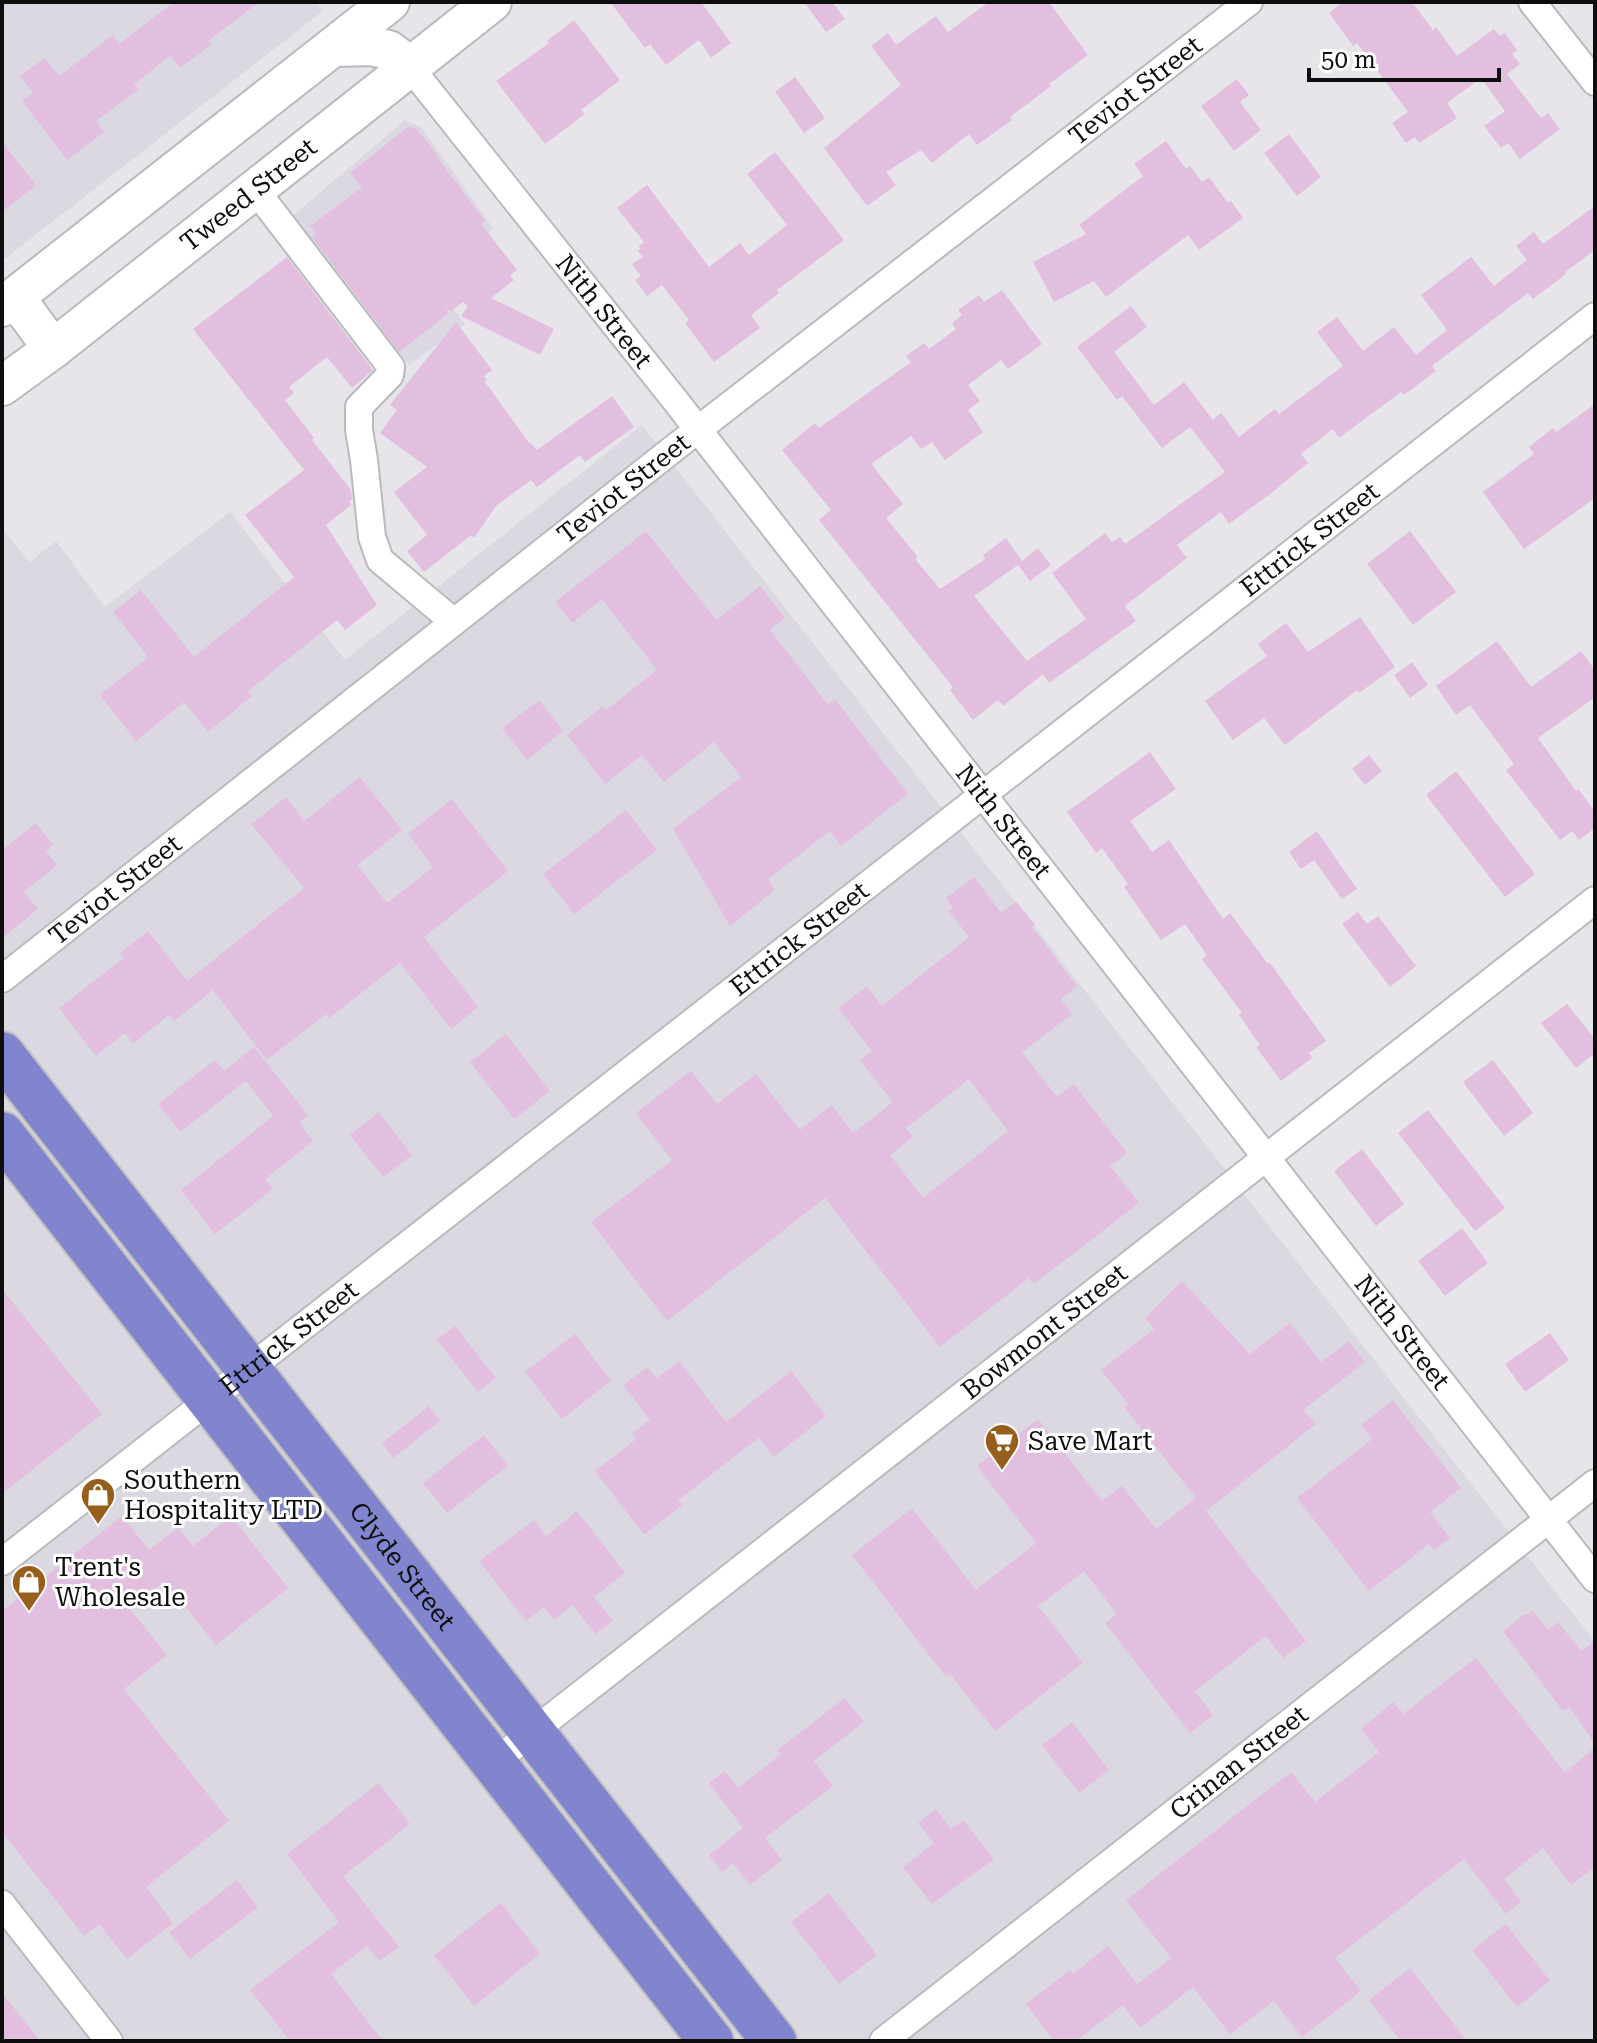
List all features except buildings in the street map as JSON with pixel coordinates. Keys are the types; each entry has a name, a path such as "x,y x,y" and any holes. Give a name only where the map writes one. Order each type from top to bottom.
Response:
{"highway":[{"name":"Clyde Street","path":"2,1054 774,2041"},
{"name":"Clyde Street","path":"2,1134 711,2041"}],"main road":[{"name":"Tweed Street","path":"2,386 492,2"},
{"path":"53,349 8,302 334,47 376,6 391,26 452,34"},
{"path":"334,47 370,46 389,50 410,67"}],"street":[{"name":"Teviot Street","path":"2,979 698,430 1249,2"},
{"path":"1532,2 1595,82"},
{"name":"Nith Street","path":"410,67 984,794 1595,1579"},
{"path":"254,188 391,367 390,375 359,407 372,537 380,560 454,622"},
{"name":"Ettrick Street","path":"2,1562 1595,316"},
{"name":"Bowmont Street","path":"493,1763 1595,900"},
{"name":"Crinan Street","path":"883,2041 1595,1483"},
{"path":"2,1904 109,2041"}],"shaded area":[{"path":"2,2 316,2 323,11 2,261"},
{"path":"405,120 421,127 493,228 431,281 465,324 409,365 289,219"},
{"path":"642,425 1595,1642 1595,2041 2,2041 2,529 30,562 56,541 105,607 230,512 345,660"}],"place":[{"name":"Save Mart","path":"1002,1472"},
{"name":"Southern Hospitality LTD","path":"98,1526"},
{"name":"Trent's Wholesale","path":"29,1613"}]}
